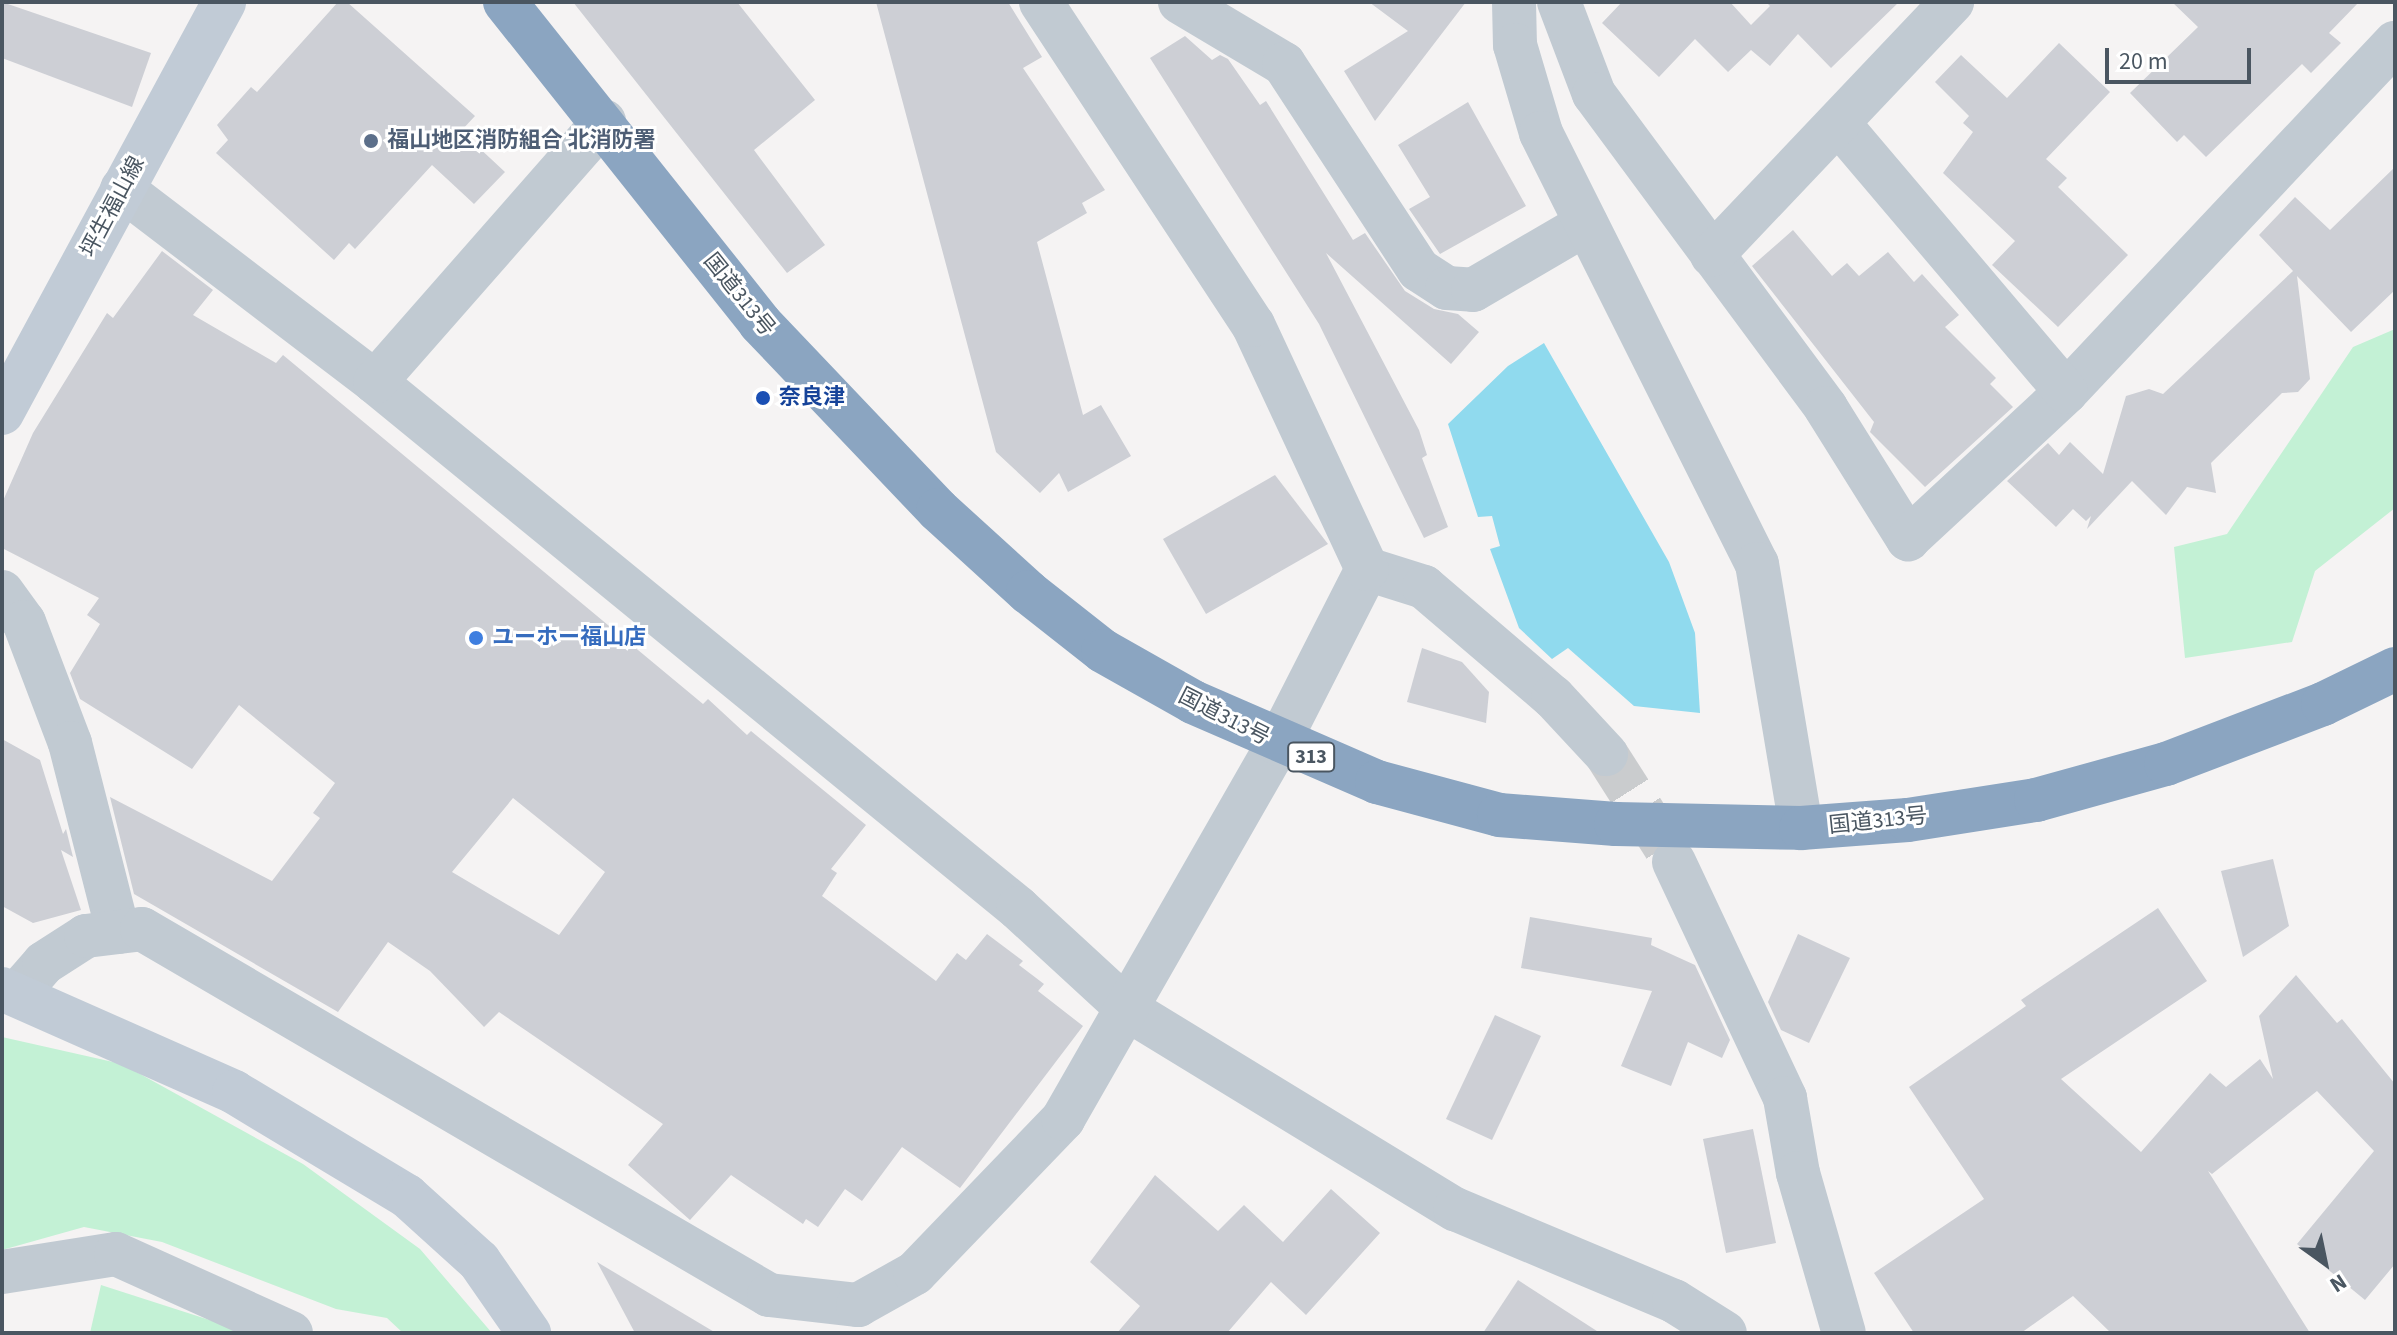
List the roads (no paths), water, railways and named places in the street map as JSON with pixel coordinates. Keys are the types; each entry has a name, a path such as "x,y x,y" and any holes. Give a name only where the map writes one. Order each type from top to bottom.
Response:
{"highway":[{"name":"国道313号","path":"505,2 604,121 760,323 938,510 1103,651 1278,744 1377,782 1499,815 1801,828 2036,800 2166,764 2323,704 2395,669"}],"street":[{"name":"坪生福山線","path":"2,413 224,2"},
{"path":"1041,2 1253,325 1367,569 1424,587 1553,697 1606,754"},
{"path":"1180,2 1284,64 1419,270 1447,288 1473,290 1586,224"},
{"path":"1514,2 1515,45 1541,133 1757,564 1801,828"},
{"path":"1559,2 1594,94 1826,408 1908,539 2066,392 2395,43"},
{"path":"1712,255 1952,2"},
{"path":"375,382 604,121"},
{"path":"1839,124 2066,392"},
{"path":"122,189 375,382 1018,908 1130,1011 1455,1209 1674,1301 1725,1333"},
{"path":"529,1333 479,1261 407,1196 234,1092 9,992 44,963 86,936 142,929 769,1295 863,1319 915,1273 1063,1119 1130,1011 1278,744 1367,569"},
{"path":"2,592 24,622 70,743 118,932"},
{"path":"1674,862 1785,1098 1798,1173 1844,1333"},
{"path":"2,1272 116,1254 291,1333"}],"water":[{"path":"1544,343 1669,562 1695,633 1700,713 1634,706 1568,648 1552,659 1519,628 1490,549 1500,546 1492,516 1478,517 1448,424 1508,366"}],"tunnel":[{"path":"1606,754 1669,853"}],"place":[{"name":"福山地区消防組合 北消防署","path":"371,141"},
{"name":"奈良津","path":"763,398"},
{"name":"ユーホー福山店","path":"476,638"}]}
